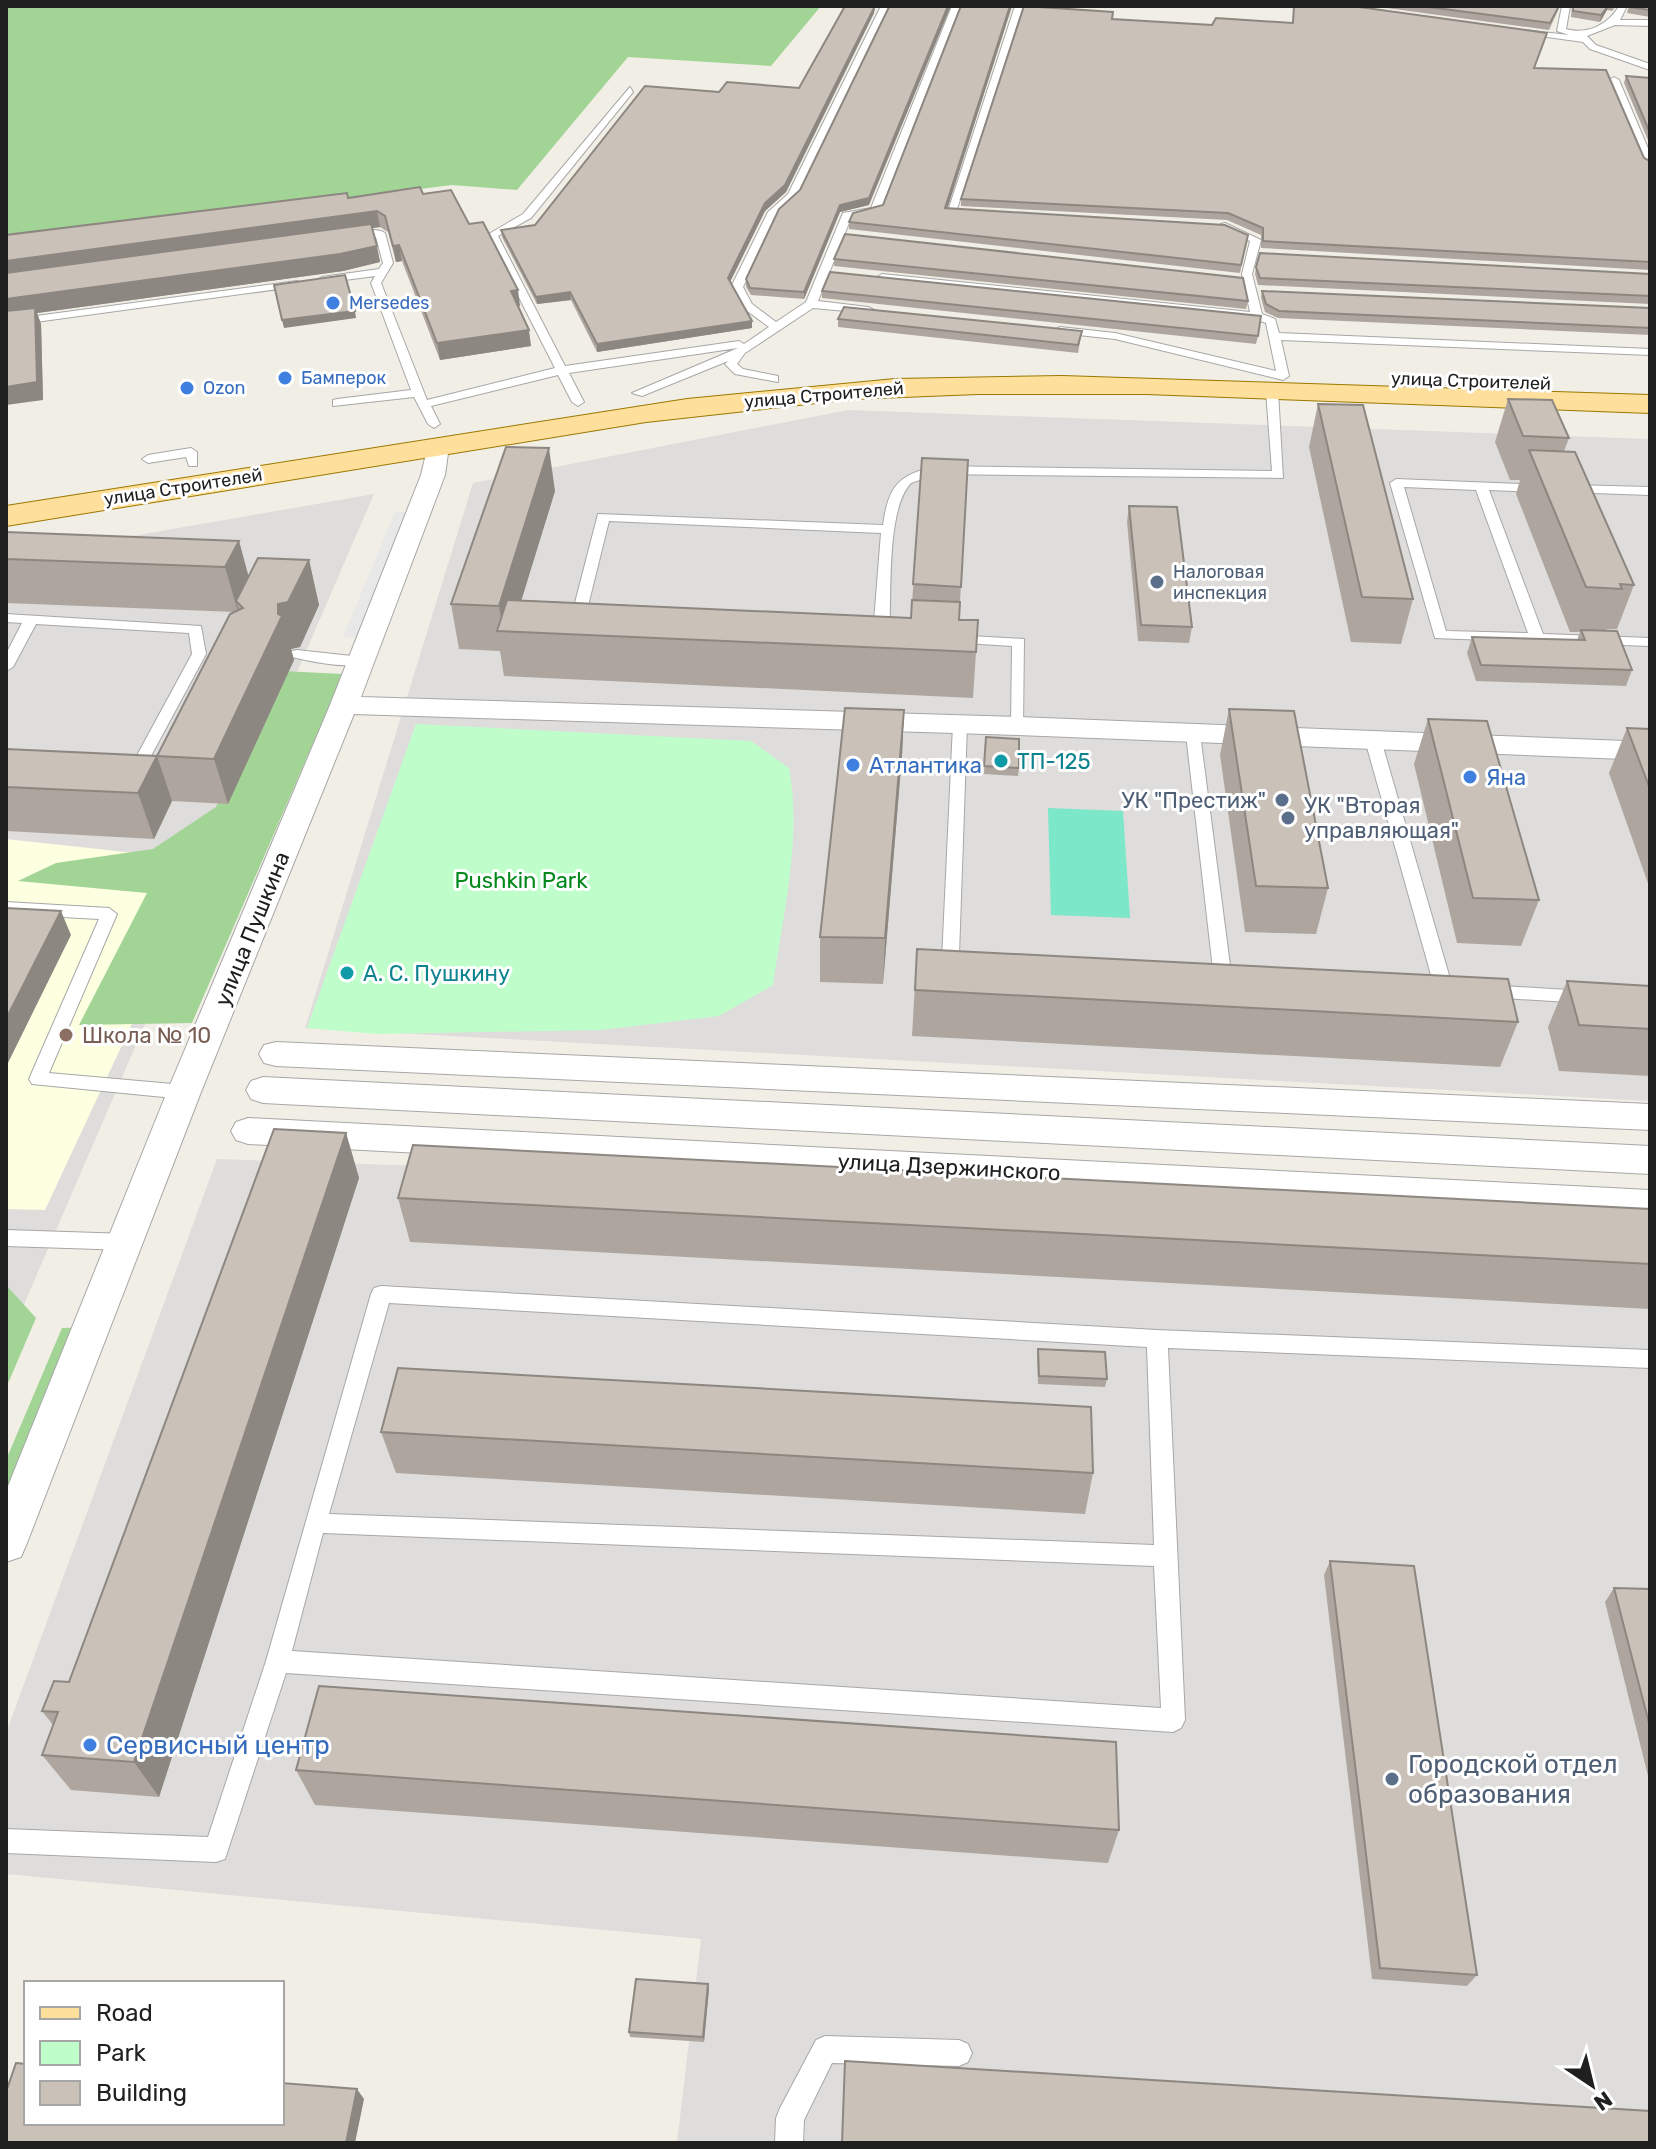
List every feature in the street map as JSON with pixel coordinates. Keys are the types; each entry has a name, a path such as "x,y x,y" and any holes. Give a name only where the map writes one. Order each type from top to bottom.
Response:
{"main road":[{"name":"улица Строителей","path":"6,494 193,463 428,417 774,379 977,368 1650,404"},
{"name":"улица Строителей","path":"6,516 428,417 724,403 898,388 978,385 1650,387"}],"street":[{"name":"улица Пушкина","path":"6,1543 128,1242 184,1092 344,705 433,475 428,417"},
{"path":"344,705 1018,726 1650,751"},
{"path":"276,1054 1650,1117"},
{"name":"улица Дзержинского","path":"263,1090 1650,1160"},
{"name":"улица Дзержинского","path":"248,1131 1650,1204"}],"lane":[{"path":"774,326 747,306 737,287 773,212 792,196 885,6"},
{"path":"811,304 847,215 875,211 956,6"},
{"path":"982,213 951,212 1019,6"},
{"path":"1566,6 1561,31 1583,38 1593,47 1650,67"},
{"path":"1614,22 1623,6"},
{"path":"1508,31 1583,38 1614,22 1650,23"},
{"path":"1614,80 1650,164"},
{"path":"578,402 492,235 527,216 630,90"},
{"path":"1211,225 1227,226 1256,240 1247,274 1257,316"},
{"path":"333,240 380,233 388,263 376,283 428,417"},
{"path":"841,235 857,237"},
{"path":"1252,254 1267,255"},
{"path":"6,323 383,272"},
{"path":"824,272 840,274"},
{"path":"864,633 886,634 889,529 899,487 914,475 937,470 1279,475 1275,336 1271,321 1257,316 872,277"},
{"path":"1233,278 1268,292"},
{"path":"638,393 741,351 811,304 887,312"},
{"path":"1039,328 1115,336 1277,384"},
{"path":"1275,336 1650,352"},
{"path":"337,403 428,417 562,370 752,343"},
{"path":"741,351 731,364 739,372 774,379"},
{"path":"148,459 191,452 193,463"},
{"path":"1650,491 1396,483 1440,635 1650,642"},
{"path":"1481,486 1537,638"},
{"path":"590,623 575,622 603,517 889,529"},
{"path":"6,618 196,629 207,654 140,764 110,763"},
{"path":"6,667 31,620"},
{"path":"933,638 1019,642 1018,726"},
{"path":"297,654 361,661"},
{"path":"960,725 950,960 980,962"},
{"path":"1193,734 1215,978 1254,980"},
{"path":"1373,740 1460,990"},
{"path":"6,908 109,914 38,1079 184,1092"},
{"path":"1412,987 1602,998"},
{"path":"6,1238 128,1242"},
{"path":"6,1841 216,1850 278,1661 381,1294 1157,1339 1650,1359"},
{"path":"278,1661 1173,1720 1157,1339"},
{"path":"315,1523 1165,1556"},
{"path":"789,2143 790,2118 825,2049 959,2053"}],"shaded area":[{"path":"848,410 1650,439 1650,1101 305,1028 473,483"},
{"path":"374,494 6,1346 6,558"},
{"path":"395,512 419,512 370,637 343,637"},
{"name":"Школа № 10","path":"6,839 208,861 45,1210 6,1209"},
{"path":"217,1159 1650,1208 1650,2143 677,2143 701,1939 6,1874 6,1733"}],"green space":[{"path":"6,6 821,6 771,66 628,57 517,190 452,185 6,241"},
{"path":"282,671 343,674 192,1023 79,1025 147,893 18,881 56,863 153,849 216,807"},
{"name":"Pushkin Park","path":"416,724 751,741 789,768 792,849 773,985 719,1016 600,1030 377,1034 307,1028"},
{"path":"1048,808 1123,811 1130,918 1051,915"},
{"path":"6,1285 36,1318 6,1388"},
{"path":"94,1327 6,1531 6,1460 62,1328"}],"building":[{"path":"845,6 875,6 785,185 765,203 728,278 752,321 597,344 570,292 536,297 501,230 535,225 645,86 719,92 727,82 799,88"},
{"path":"892,6 948,6 869,198 840,205 804,292 750,288 746,279 779,209 800,190"},
{"path":"961,6 1010,6 945,208 1225,225 1248,235 1241,265 849,222 853,213 883,205"},
{"path":"1024,6 1113,12 1112,19 1212,25 1216,18 1293,23 1294,6 1352,6 1547,33 1534,68 1606,70 1644,158 1650,161 1650,262 1263,241 1263,228 1228,213 961,199"},
{"path":"1421,6 1559,6 1550,23"},
{"path":"1573,6 1608,6 1601,15 1573,11"},
{"path":"1650,6 1650,10 1629,7"},
{"path":"1626,76 1650,78 1650,133"},
{"path":"420,187 423,194 451,190 469,224 483,222 518,290 511,291 529,330 437,343 399,245 393,246 385,216 377,211 6,261 6,235 347,193 348,198"},
{"path":"371,224 377,246 340,254 6,299 6,273"},
{"path":"845,234 1243,278 1248,301 834,259"},
{"path":"1260,253 1650,274 1650,296 1260,278 1256,267"},
{"path":"830,272 1261,316 1258,336 822,291"},
{"path":"345,275 355,311 282,320 274,285"},
{"path":"1262,291 1650,308 1650,328 1279,311 1266,304"},
{"path":"844,307 1082,331 1078,345 838,319"},
{"path":"35,308 37,382 6,387 6,311"},
{"path":"1508,399 1552,400 1569,438 1523,436"},
{"path":"1318,404 1363,405 1413,599 1362,597"},
{"path":"506,447 549,448 499,606 451,604"},
{"path":"1529,450 1575,452 1634,585 1620,584 1622,589 1586,587"},
{"path":"922,458 968,460 961,587 913,584"},
{"name":"Налоговая инспекция","path":"1129,506 1177,507 1192,627 1141,625"},
{"path":"6,532 239,541 225,567 6,559"},
{"path":"258,558 309,560 288,602 278,604 278,614 282,616 214,759 157,756 230,614 243,608 236,601"},
{"path":"507,600 911,618 912,600 960,602 959,620 978,620 976,652 497,631"},
{"path":"1581,630 1617,631 1632,670 1481,665 1472,637 1585,640"},
{"path":"845,708 904,710 885,938 820,937"},
{"path":"1229,709 1294,711 1328,888 1256,886"},
{"path":"1428,719 1487,721 1539,900 1473,898"},
{"path":"1627,728 1650,729 1650,789"},
{"name":"ТП-125","path":"986,737 1019,739 1019,768 984,766"},
{"path":"6,749 157,756 138,793 6,787"},
{"path":"6,908 61,911 6,1019"},
{"path":"917,949 1508,979 1518,1022 915,990"},
{"path":"1567,981 1650,986 1650,1029 1579,1025"},
{"path":"274,1129 346,1133 134,1762 42,1755 58,1712 42,1711 54,1681 69,1682"},
{"path":"413,1145 1650,1209 1650,1264 398,1198"},
{"path":"1038,1349 1105,1352 1107,1379 1039,1376"},
{"path":"398,1368 1091,1407 1093,1473 381,1432"},
{"name":"Городской отдел образования","path":"1330,1561 1414,1566 1477,1975 1380,1968"},
{"path":"1614,1588 1650,1589 1650,1727"},
{"path":"319,1686 1116,1742 1119,1830 296,1770"},
{"path":"636,1979 708,1984 703,2037 629,2032"},
{"path":"845,2061 1650,2111 1650,2143 842,2143"},
{"path":"16,2063 24,2064 24,2125 284,2125 284,2083 357,2089 346,2143 6,2143 6,2092"}],"place":[{"name":"Mersedes","path":"333,303"},
{"name":"Бамперок","path":"285,378"},
{"name":"Ozon","path":"187,388"},
{"name":"Налоговая инспекция","path":"1157,582"},
{"name":"ТП-125","path":"1001,761"},
{"name":"Атлантика","path":"853,765"},
{"name":"Яна","path":"1470,777"},
{"name":"УК \"Престиж\"","path":"1282,800"},
{"name":"УК \"Вторая управляющая\"","path":"1288,818"},
{"name":"А. С. Пушкину","path":"347,973"},
{"name":"Школа № 10","path":"66,1035"},
{"name":"Сервисный центр","path":"90,1745"},
{"name":"Городской отдел образования","path":"1392,1779"}]}
